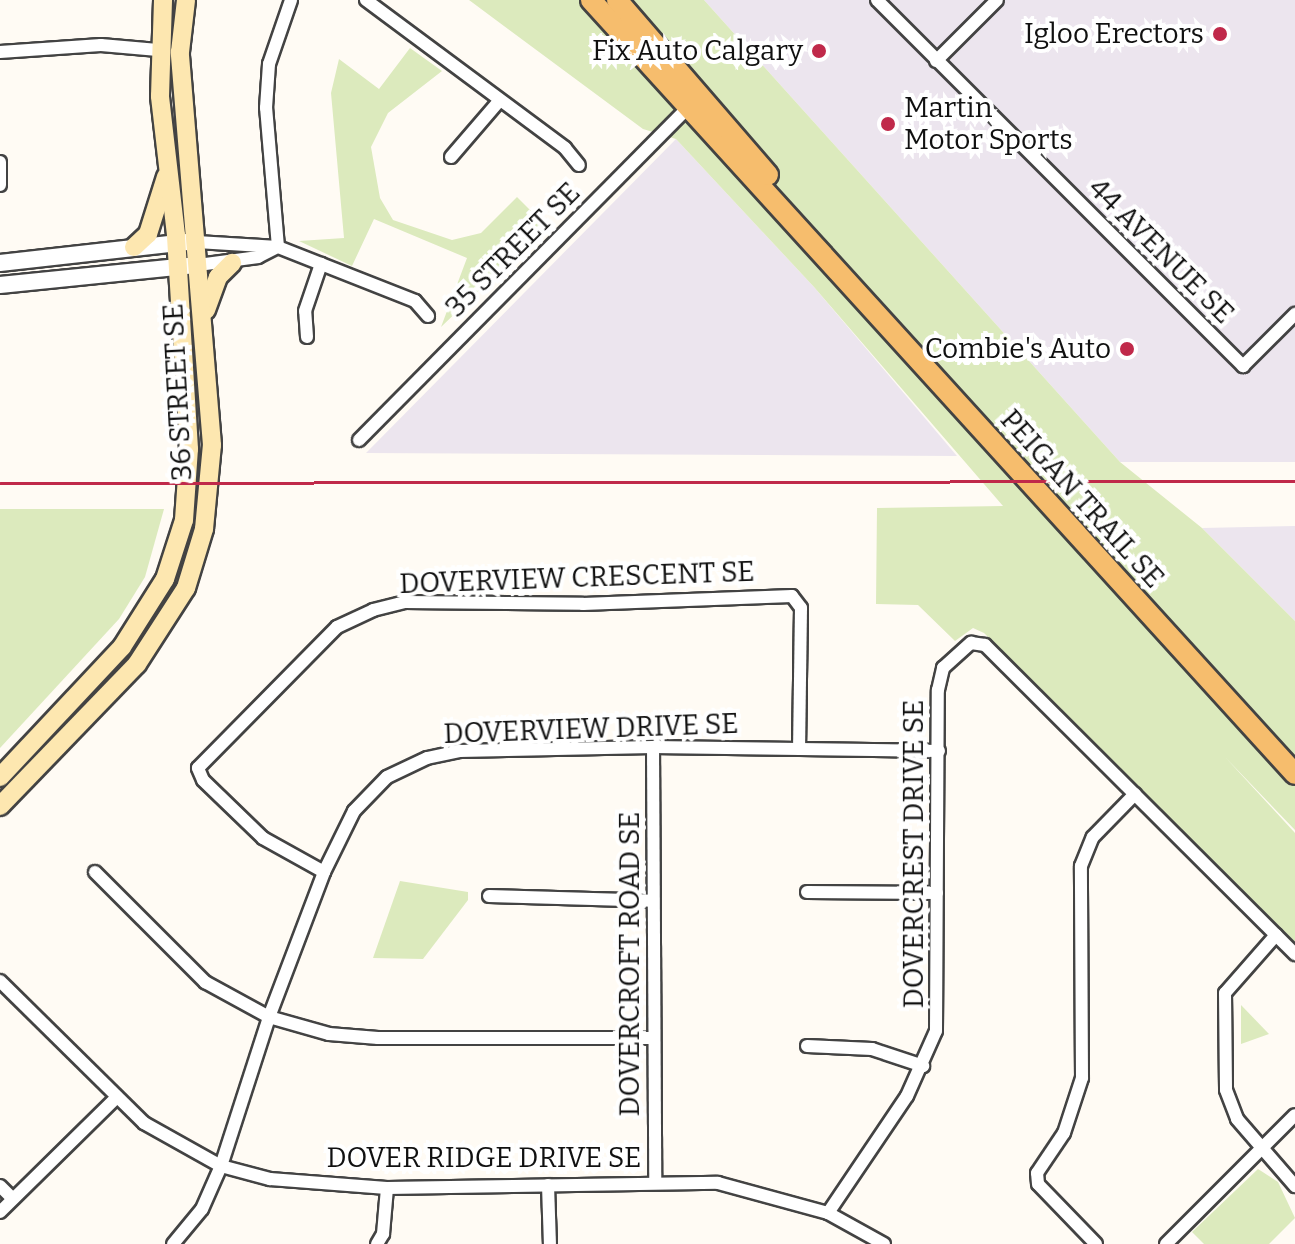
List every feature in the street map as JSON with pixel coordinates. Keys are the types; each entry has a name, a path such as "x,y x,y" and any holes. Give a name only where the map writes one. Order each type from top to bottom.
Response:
{"main road":[{"name":"36 STREET SE","path":"0,777 122,647 159,590 177,548 189,449 178,267 158,50 163,0"},
{"name":"36 STREET SE","path":"0,806 137,664 186,588 197,561 212,483 205,312 198,265 180,52 186,0"},
{"name":"PEIGAN TRAIL SE","path":"591,0 694,100"},
{"name":"PEIGAN TRAIL SE","path":"617,0 694,100 830,259 1295,774"},
{"path":"134,247 148,234 168,171"},
{"path":"205,312 218,277 232,263"}],"street":[{"path":"278,247 266,108 269,64 291,0"},
{"path":"366,0 500,100 579,165"},
{"name":"44 AVENUE SE","path":"877,0 1243,366 1295,314"},
{"path":"936,61 997,0"},
{"path":"0,52 101,45 158,50"},
{"path":"451,157 500,100"},
{"name":"35 STREET SE","path":"359,440 694,100"},
{"path":"0,162 0,185"},
{"path":"0,263 176,243 278,247 415,301 428,316"},
{"path":"0,285 232,263 278,247"},
{"path":"307,337 305,311 321,264"},
{"name":"DOVERVIEW CRESCENT SE","path":"324,872 263,838 203,780 198,768 337,627 373,610 405,602 583,604 792,596 801,608 799,749"},
{"name":"DOVERCREST DRIVE SE","path":"828,1213 923,1066 936,1031 943,668 971,643 985,645 1295,954"},
{"name":"DOVERVIEW DRIVE SE","path":"173,1244 202,1209 221,1166 269,1017 324,872 354,811 387,777 427,758 459,751 653,747 939,751"},
{"name":"DOVERCROFT ROAD SE","path":"653,747 655,1181"},
{"path":"1096,1244 1038,1184 1037,1173 1064,1133 1082,1078 1081,866 1093,837 1135,794"},
{"path":"95,872 205,982 269,1017 329,1034 378,1038 654,1038"},
{"path":"807,892 937,893"},
{"path":"489,896 653,901"},
{"path":"1276,935 1225,993 1226,1090 1237,1119 1295,1186"},
{"name":"DOVER RIDGE DRIVE SE","path":"0,981 144,1123 221,1166 270,1179 387,1188 655,1181 718,1183 828,1213 884,1244"},
{"path":"807,1046 872,1049 923,1066"},
{"path":"0,1212 117,1097"},
{"path":"1166,1244 1295,1115"},
{"path":"548,1185 550,1244"},
{"path":"0,1186 13,1199"},
{"path":"377,1244 383,1234 387,1188"}],"shaded area":[{"path":"704,0 1295,0 1295,462 1120,462"},
{"path":"676,139 814,287 957,456 366,453"},
{"path":"1295,526 1295,621 1202,528"}],"green space":[{"path":"469,0 704,0 1120,462 1202,528 1295,621 1295,830 1225,757 1295,833 1295,942 984,633 973,628 955,641 918,605 876,604 877,508 1003,506 814,287 676,139 643,129"},
{"path":"410,48 442,71 388,113 371,147 380,198 393,220 452,240 481,233 517,197 546,226 441,327 467,258 374,219 352,266 299,241 344,238 331,93 339,59 379,89"},
{"path":"0,509 164,509 145,577 119,619 0,748"},
{"path":"400,881 468,892 468,900 423,959 373,958"},
{"path":"1241,1005 1269,1034 1241,1044"},
{"path":"1258,1169 1278,1182 1295,1218 1269,1244 1204,1244 1192,1232"}],"railway":[{"path":"0,483 1295,481"}],"place":[{"name":"Igloo Erectors","path":"1220,34"},
{"name":"Fix Auto Calgary","path":"819,51"},
{"name":"Martin Motor Sports","path":"888,124"},
{"name":"Combie's Auto","path":"1127,349"}]}
